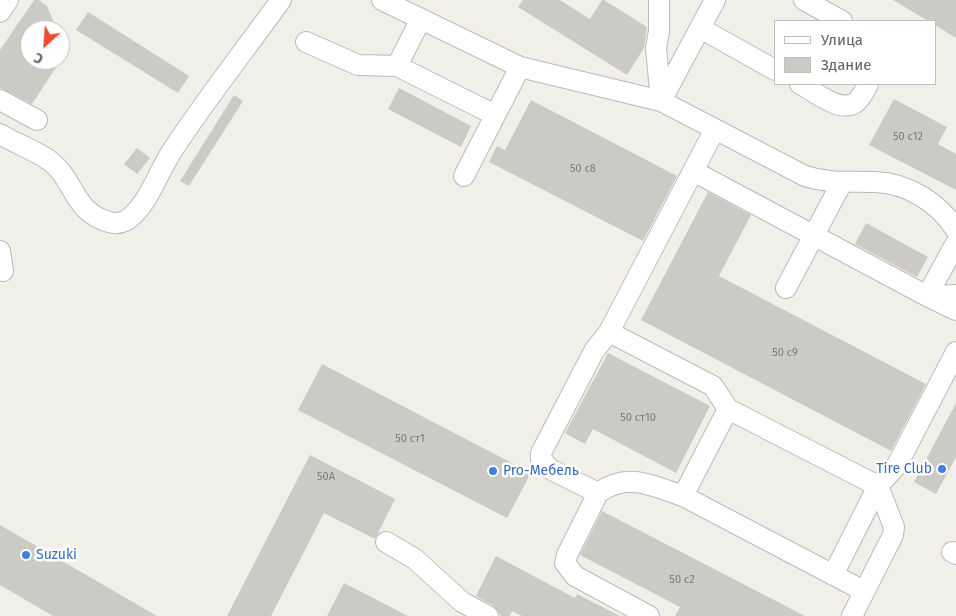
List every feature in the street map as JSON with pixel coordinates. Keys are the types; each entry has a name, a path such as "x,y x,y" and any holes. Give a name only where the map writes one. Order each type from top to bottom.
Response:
{"lane":[{"path":"0,12 8,0"},
{"path":"0,134 49,161 60,170 76,199 87,211 108,222 116,224 124,222 142,205 173,150 281,0"},
{"path":"382,0 520,67 661,100 805,176 820,181 842,184 875,182 899,186 939,208 956,230"},
{"path":"659,0 659,31 656,48 661,100"},
{"path":"661,100 715,0"},
{"path":"804,0 840,20"},
{"path":"397,66 421,19"},
{"path":"700,28 774,69"},
{"path":"306,42 358,65 397,66 495,115"},
{"path":"464,176 520,67"},
{"path":"802,85 837,104 846,106 860,100 868,85"},
{"path":"0,100 13,109 37,120"},
{"path":"598,493 550,469 541,459 541,453 594,351 609,332 715,129"},
{"path":"693,171 956,310"},
{"path":"786,288 842,184"},
{"path":"927,296 956,243"},
{"path":"0,251 3,271"},
{"path":"927,296 956,295"},
{"path":"609,332 713,386 728,409 878,486 894,527 893,535 852,616"},
{"path":"833,575 878,486 897,464 956,352"},
{"path":"683,496 728,409"},
{"path":"649,616 574,576 566,563 567,555 598,493 609,486 627,481 640,482 683,496 864,591"},
{"path":"386,542 416,559 462,602 488,616"}],"building":[{"path":"34,0 39,0 47,6 53,20 20,20"},
{"path":"523,0 560,0 590,19 602,0 604,0 647,27 644,48 627,75 518,7"},
{"path":"893,0 956,0 956,38 936,26 936,20 926,20"},
{"path":"88,12 189,76 178,93 76,30"},
{"path":"20,21 20,70 54,70 32,104 0,88 0,50"},
{"path":"399,88 471,126 461,147 388,109"},
{"path":"234,95 243,101 189,186 180,181"},
{"path":"894,99 947,127 938,144 956,154 956,190 869,145"},
{"path":"531,100 677,176 643,241 489,162 497,146 505,150"},
{"path":"137,148 150,158 137,174 124,164"},
{"path":"708,192 751,215 719,276 926,384 891,451 641,320"},
{"path":"866,223 928,257 917,277 855,244"},
{"path":"608,353 710,406 676,473 593,429 585,444 565,433"},
{"path":"322,364 531,473 507,518 298,410"},
{"path":"956,403 956,457 936,494 914,482"},
{"path":"310,455 395,499 375,539 324,513 271,616 227,616"},
{"path":"602,511 805,616 675,616 680,607 580,555"},
{"name":"Suzuki","path":"0,525 157,616 53,616 0,585"},
{"path":"496,556 575,598 577,594 620,616 522,616 512,611 510,616 501,616 494,606 476,596"},
{"path":"344,583 408,616 327,616"}],"place":[{"name":"Tire Club","path":"942,469"},
{"name":"Pro-Мебель","path":"493,471"},
{"name":"Suzuki","path":"26,555"}]}
